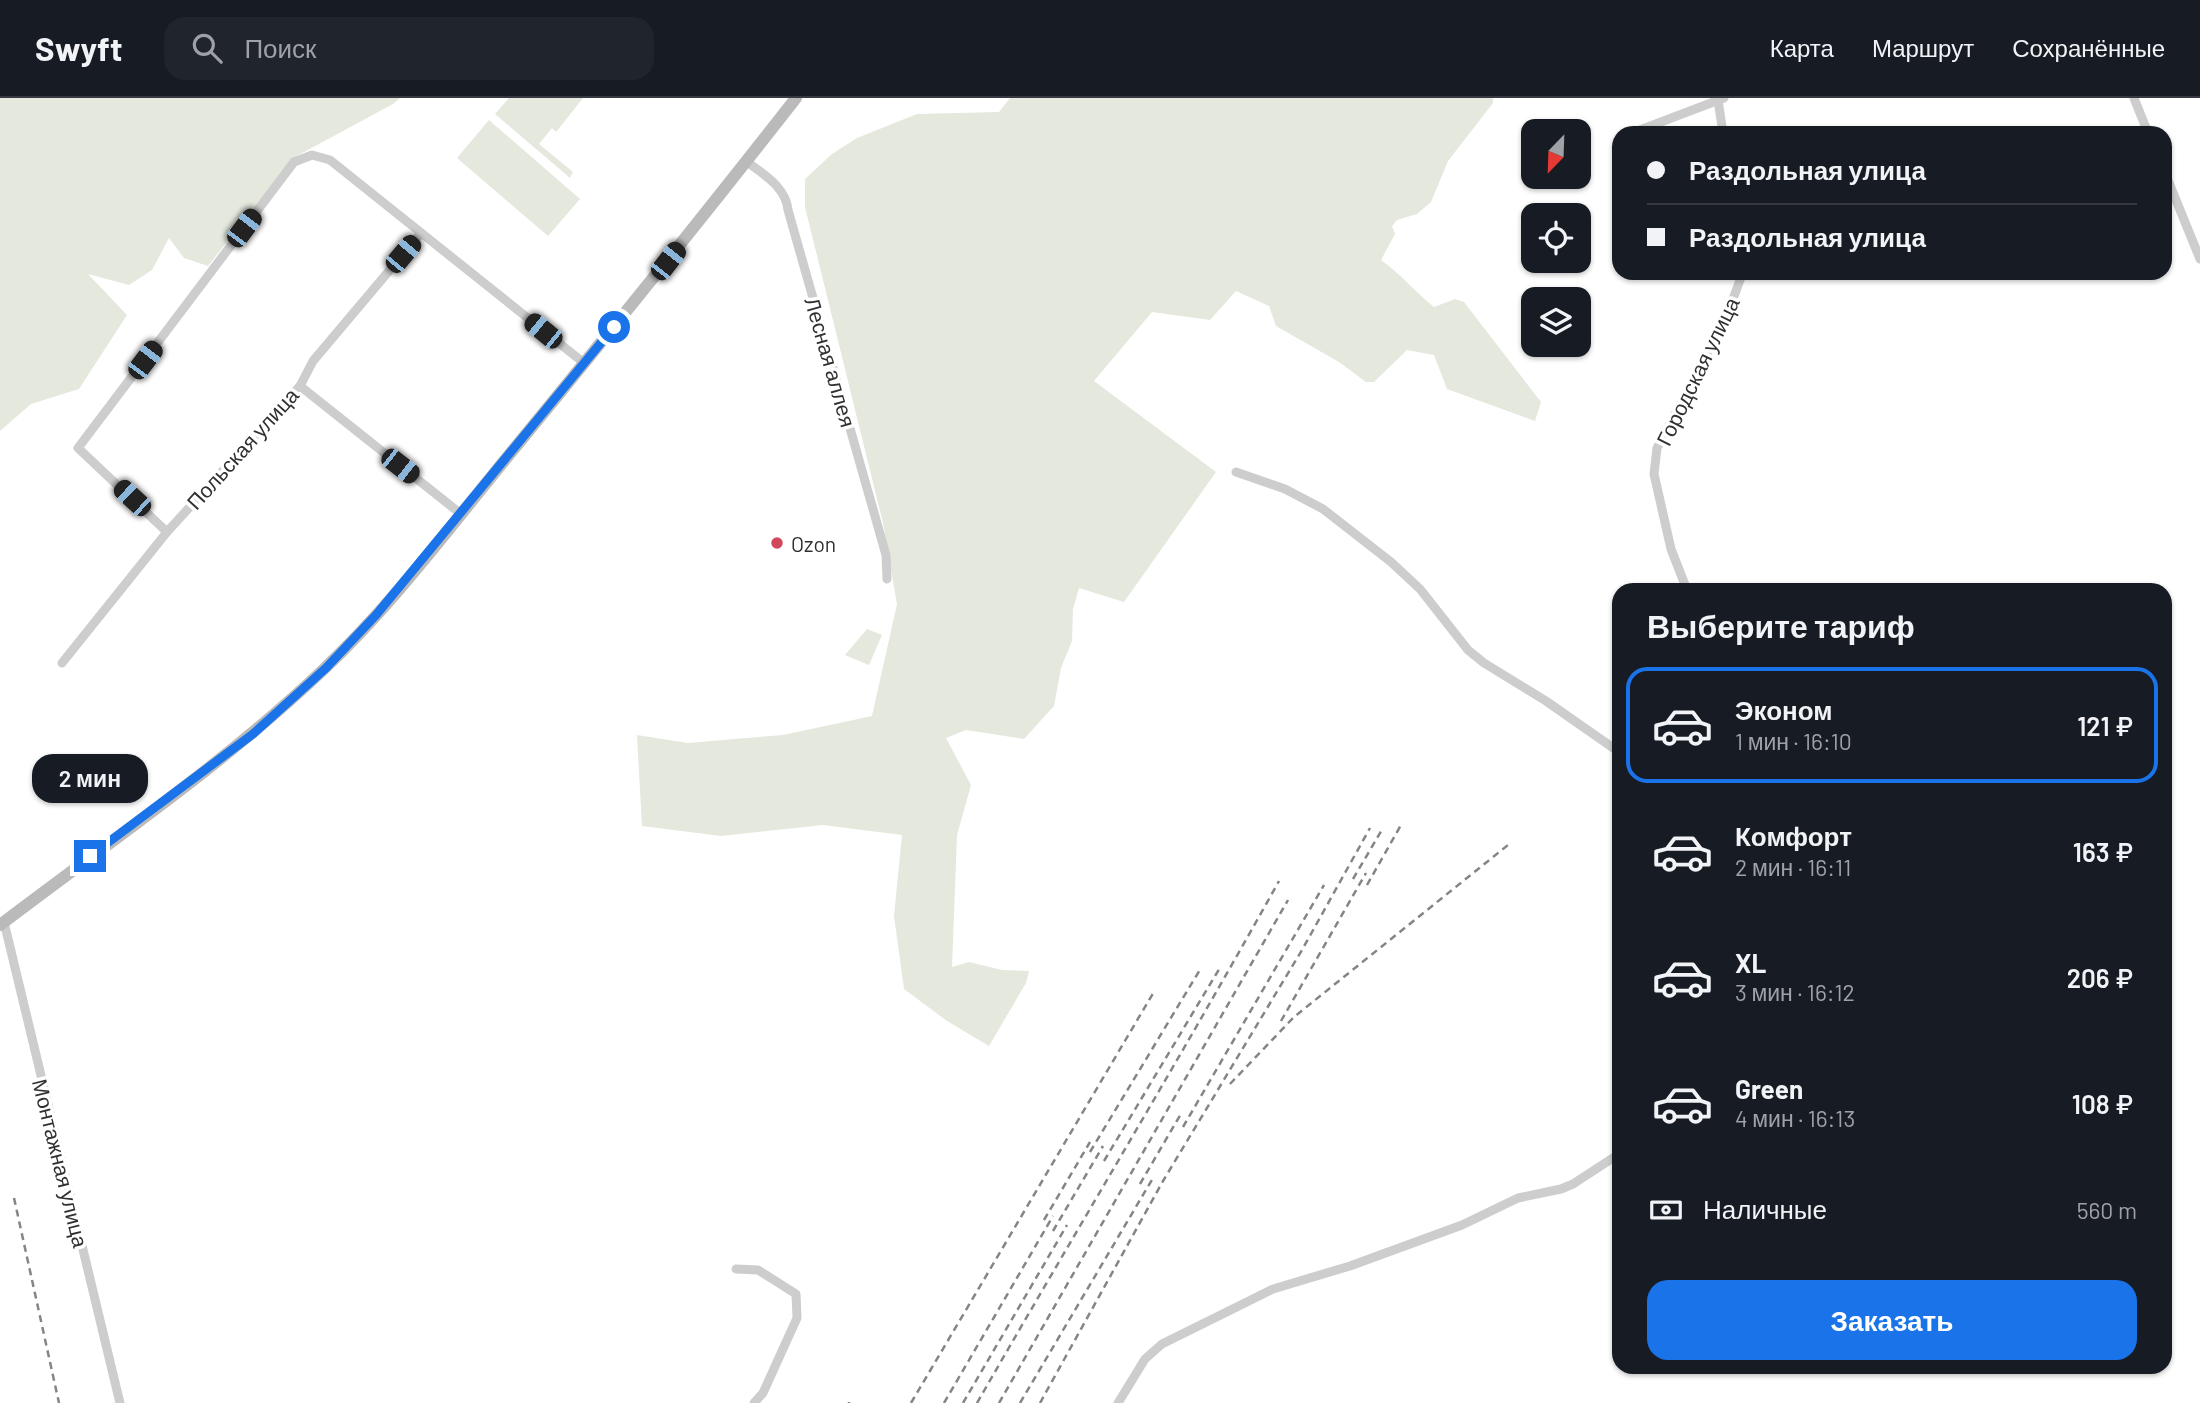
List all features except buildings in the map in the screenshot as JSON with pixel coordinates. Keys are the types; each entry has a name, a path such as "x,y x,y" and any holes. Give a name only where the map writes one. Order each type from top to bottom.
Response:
{"main road":[{"path":"2,923 253,734 326,668 376,615 461,514 796,98"}],"street":[{"path":"2134,98 2145,126"},
{"path":"1650,126 1721,99 1723,126"},
{"path":"167,532 78,448 294,162 312,155 330,160 584,363"},
{"name":"Лесная аллея","path":"747,161 787,198 886,555 887,579"},
{"path":"2172,190 2200,259"},
{"name":"Польская улица","path":"62,663 167,532 300,386 313,361 421,233"},
{"name":"Городская улица","path":"1684,583 1671,549 1654,474 1657,448 1726,318 1740,280"},
{"path":"300,386 461,514"},
{"path":"1236,472 1295,494 1323,509 1391,562 1420,589 1468,650 1501,675 1546,701 1612,747"},
{"name":"Монтажная улица","path":"2,923 120,1403"},
{"path":"1118,1403 1145,1359 1163,1344 1273,1289 1350,1266 1462,1225 1518,1198 1573,1184 1612,1159"},
{"path":"736,1269 758,1270 796,1294 797,1318 763,1393 754,1403"}],"shaded area":[{"path":"0,98 400,98 293,158 208,266 184,258 169,238 152,270 129,285 88,274 127,315 79,389 31,404 0,431"},
{"path":"509,98 583,98 556,132 552,128 539,144 573,172 570,178 495,114"},
{"path":"1010,98 1493,98 1493,103 1448,161 1431,202 1417,214 1397,220 1392,226 1395,234 1381,260 1434,307 1455,299 1464,302 1541,402 1535,421 1447,389 1434,355 1407,350 1374,382 1366,382 1339,362 1276,326 1269,306 1236,291 1210,320 1152,312 1094,381 1216,472 1124,602 1079,588 1073,609 1072,641 1061,668 1054,706 1024,739 966,730 946,738 971,785 957,835 952,967 969,962 1002,970 1029,971 1026,983 989,1046 947,1021 904,989 894,916 902,835 823,825 721,836 642,826 637,735 688,743 783,735 872,716 897,604 883,523 805,207 805,179 832,154 857,138 917,114 999,112"},
{"path":"489,120 580,199 548,236 457,158"},
{"path":"867,629 882,635 869,665 845,655"}],"railway":[{"path":"1367,885 1401,825"},
{"path":"1040,1403 1163,1181 1302,950 1370,828"},
{"path":"1353,879 1383,828"},
{"path":"1230,1084 1294,1017 1508,845"},
{"path":"1281,1021 1366,873"},
{"path":"977,1403 1279,881"},
{"path":"1183,1127 1324,885"},
{"path":"999,1403 1288,900"},
{"path":"1104,1161 1221,966"},
{"path":"1090,1152 1201,968"},
{"path":"911,1403 1155,990"},
{"path":"1140,1184 1182,1112"},
{"path":"1044,1220 1090,1142"},
{"path":"1053,1231 1103,1146"},
{"path":"1020,1403 1153,1178"},
{"path":"14,1198 59,1403"},
{"path":"944,1403 1053,1216"},
{"path":"963,1403 1067,1225"}],"place":[{"name":"Ozon","path":"777,543"}],"route":[{"path":"90,856 253,734 326,668 376,615 614,327"}]}
